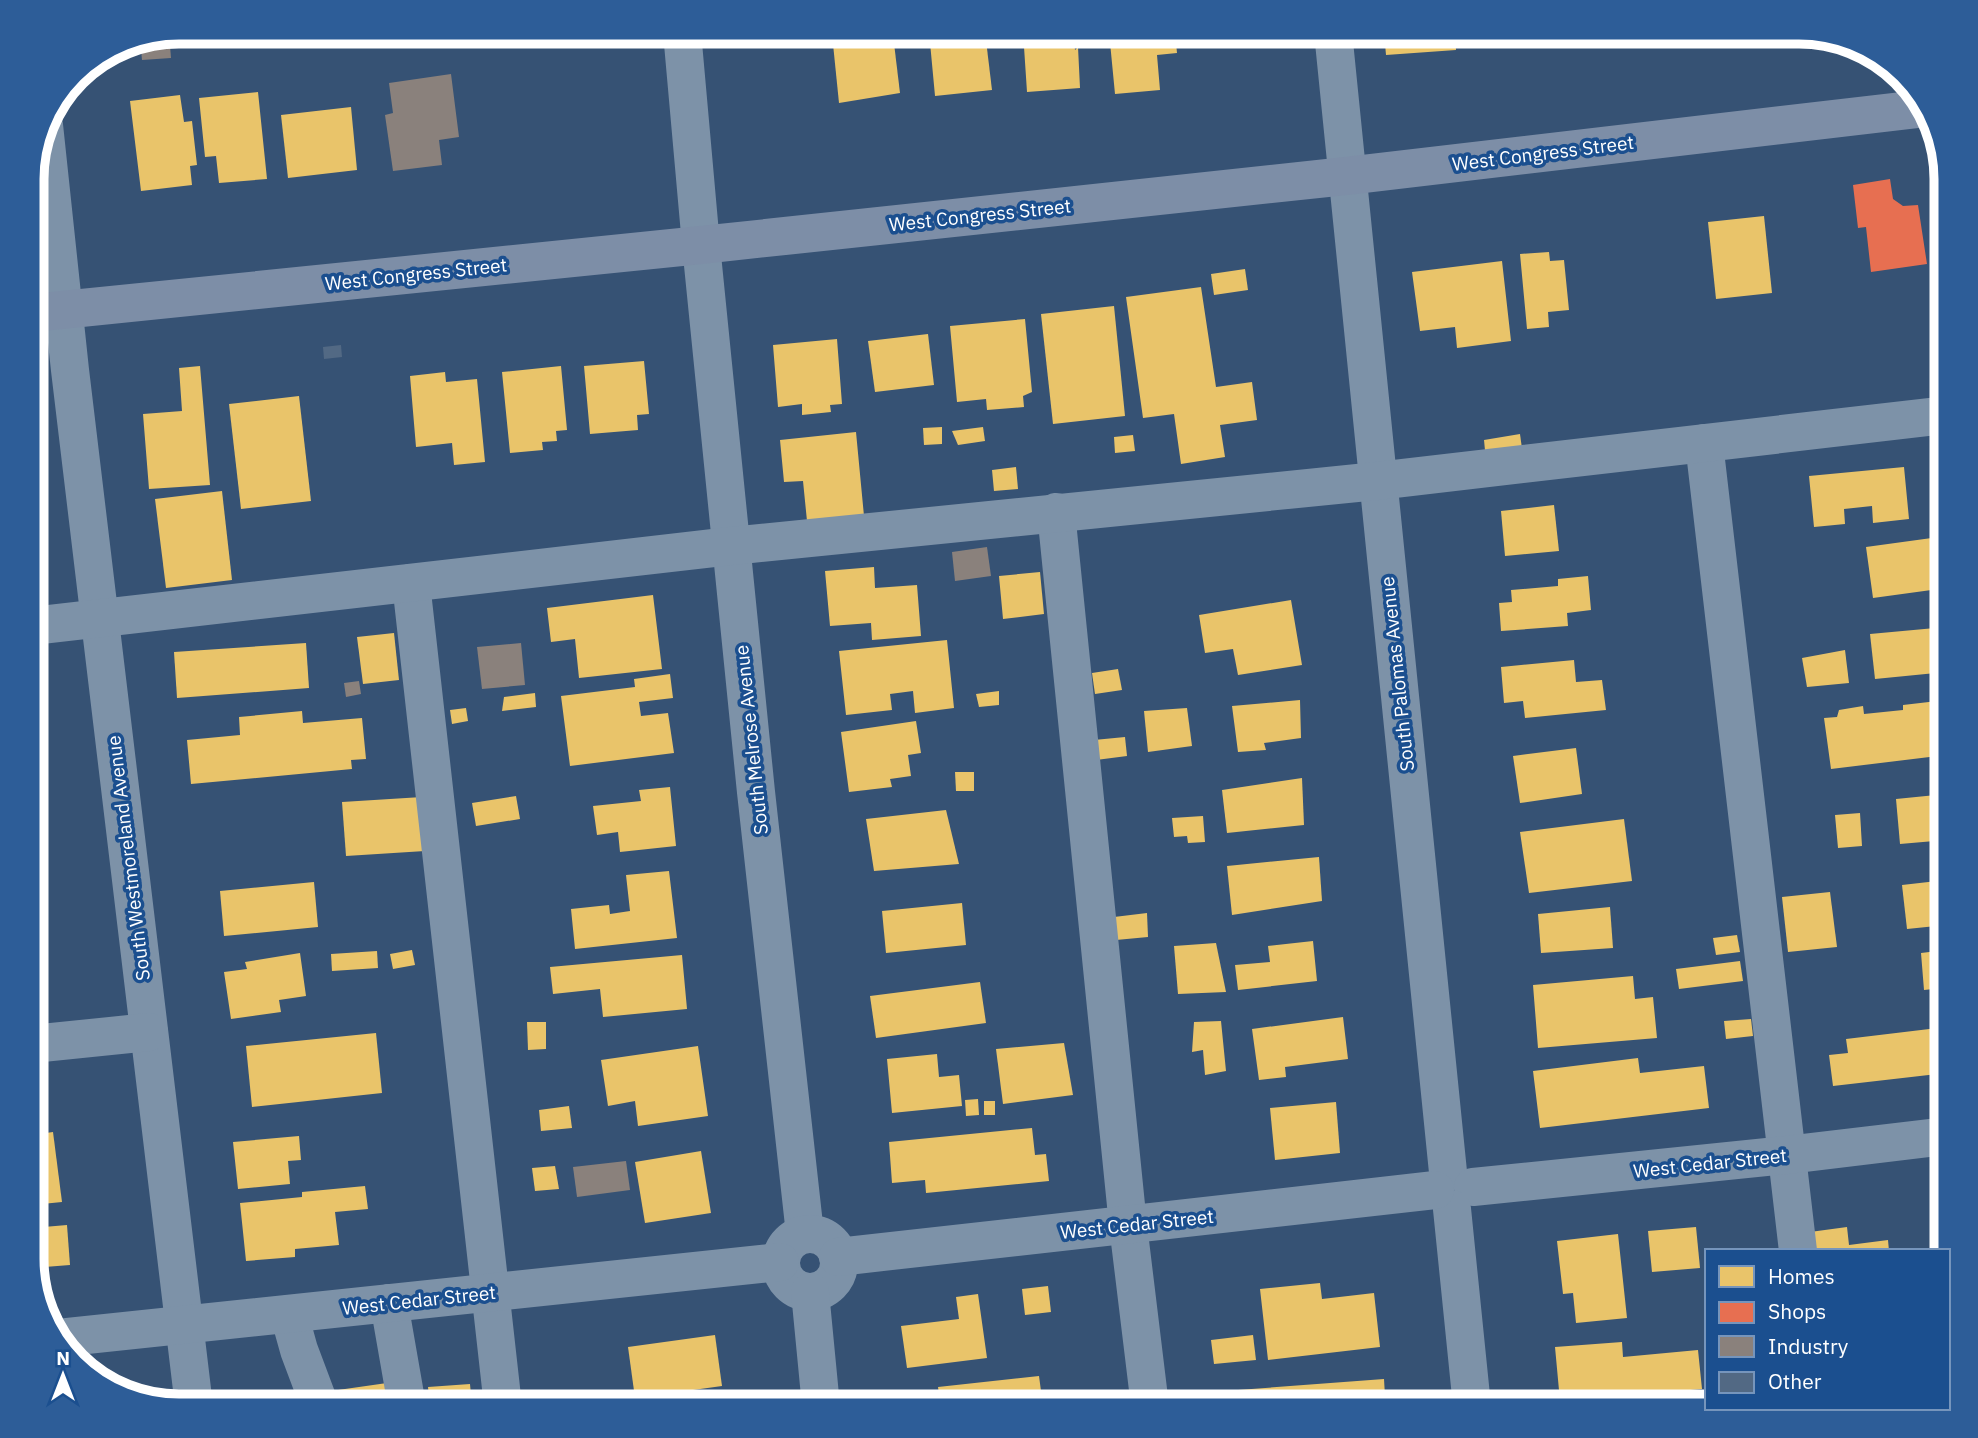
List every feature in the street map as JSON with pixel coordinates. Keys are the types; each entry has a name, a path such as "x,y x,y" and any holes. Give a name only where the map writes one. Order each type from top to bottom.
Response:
{"main road":[{"name":"West Congress Street","path":"47,311 701,246 1346,176 1915,109"}],"street":[{"name":"South Melrose Avenue","path":"683,44 731,546 792,1248"},
{"name":"South Palomas Avenue","path":"1334,44 1471,1394"},
{"name":"South Westmoreland Avenue","path":"45,164 47,311 100,619 193,1394"},
{"path":"44,625 731,546 1377,481 1934,416"},
{"path":"1704,443 1798,1249"},
{"path":"1056,512 1128,1225 1149,1394"},
{"path":"411,583 502,1394"},
{"path":"44,1043 149,1032"},
{"name":"West Cedar Street","path":"838,1257 1934,1138"},
{"path":"822,1237 835,1249 838,1257 839,1265 832,1281 826,1287 810,1292 795,1288 784,1277 792,1248 822,1237"},
{"name":"West Cedar Street","path":"69,1337 492,1292 792,1248"},
{"path":"810,1292 820,1394"},
{"path":"389,1303 405,1394"},
{"path":"289,1314 316,1394"}],"building: Homes":[{"path":"833,44 894,44 900,93 839,103"},
{"path":"930,44 986,44 992,90 935,96"},
{"path":"1024,44 1074,44 1075,50 1078,47 1080,88 1027,92"},
{"path":"1110,44 1176,44 1177,53 1157,55 1160,90 1115,94"},
{"path":"1385,44 1456,44 1456,50 1386,55"},
{"path":"258,92 267,179 219,183 216,156 205,157 199,98"},
{"path":"180,95 184,122 192,121 197,165 190,166 192,185 141,191 130,101"},
{"path":"351,107 357,170 288,178 281,115"},
{"path":"1764,216 1772,293 1716,299 1708,222"},
{"path":"1549,252 1550,261 1564,260 1569,310 1548,312 1549,327 1527,329 1520,254"},
{"path":"1502,261 1511,341 1457,348 1455,327 1420,331 1412,272"},
{"path":"1245,269 1248,290 1214,295 1211,274"},
{"path":"1201,287 1216,387 1252,382 1257,420 1220,425 1225,457 1181,464 1174,414 1143,418 1126,297"},
{"path":"1114,306 1125,416 1053,424 1041,314"},
{"path":"1025,319 1032,392 1023,396 1024,407 987,410 986,399 957,402 950,326"},
{"path":"928,334 934,385 875,392 868,341"},
{"path":"837,339 842,404 830,405 831,412 802,415 802,404 778,407 773,345"},
{"path":"644,361 649,414 637,415 638,430 590,434 584,366"},
{"path":"200,366 210,485 149,489 143,414 182,411 179,368"},
{"path":"561,366 567,430 556,431 557,441 542,442 543,450 510,453 502,372"},
{"path":"445,372 446,382 477,379 485,462 454,465 452,443 416,447 410,376"},
{"path":"299,396 311,501 241,509 229,404"},
{"path":"942,427 942,444 924,445 923,428"},
{"path":"983,427 985,441 958,445 952,431"},
{"path":"856,432 864,516 807,521 803,481 784,482 780,440"},
{"path":"1520,434 1523,456 1486,461 1484,440"},
{"path":"1133,435 1135,451 1115,453 1114,437"},
{"path":"1016,467 1018,489 994,491 992,470"},
{"path":"1904,467 1909,519 1873,523 1872,506 1844,509 1845,524 1814,527 1809,476"},
{"path":"222,491 232,580 166,588 155,499"},
{"path":"1554,505 1559,551 1505,556 1501,511"},
{"path":"1934,538 1934,590 1873,598 1866,547"},
{"path":"874,567 875,588 917,585 921,636 872,640 871,623 830,626 825,571"},
{"path":"1040,572 1044,614 1003,619 999,576"},
{"path":"1588,576 1591,610 1567,613 1568,626 1501,631 1499,603 1512,602 1511,590 1558,586 1558,579"},
{"path":"653,595 662,669 579,678 575,639 551,642 547,608"},
{"path":"1291,600 1302,665 1238,675 1233,649 1205,653 1199,615"},
{"path":"1934,628 1934,673 1875,679 1870,634"},
{"path":"394,633 399,680 363,684 357,637"},
{"path":"947,640 954,708 915,713 913,691 890,694 892,710 846,715 839,651"},
{"path":"306,643 309,688 177,698 174,652"},
{"path":"1845,650 1849,683 1807,687 1802,658"},
{"path":"1574,660 1576,682 1602,680 1606,710 1525,718 1523,701 1504,703 1501,667"},
{"path":"1118,669 1122,690 1095,694 1092,673"},
{"path":"670,674 673,698 639,702 641,716 668,713 674,753 570,766 561,696 635,687 634,679"},
{"path":"999,691 999,705 979,707 976,694"},
{"path":"535,693 536,707 502,711 504,697"},
{"path":"1300,700 1301,738 1264,743 1266,750 1238,752 1232,706"},
{"path":"1934,701 1934,756 1831,769 1824,718 1837,717 1839,710 1863,706 1864,714 1903,710 1903,705"},
{"path":"466,708 468,721 452,724 450,710"},
{"path":"1187,708 1192,746 1148,752 1144,711"},
{"path":"302,711 303,723 362,718 366,759 351,760 352,769 191,784 187,740 240,735 239,717"},
{"path":"916,721 921,753 908,755 911,776 890,779 892,787 849,792 841,732"},
{"path":"1125,737 1127,756 1096,760 1094,740"},
{"path":"1576,748 1582,794 1520,803 1513,756"},
{"path":"955,772 974,772 974,791 956,791"},
{"path":"1302,778 1304,825 1227,833 1222,790"},
{"path":"670,787 676,846 620,852 618,832 597,835 593,806 641,801 639,790"},
{"path":"1934,795 1934,841 1900,844 1896,799"},
{"path":"516,796 520,819 476,826 472,803"},
{"path":"422,797 425,851 346,856 342,802"},
{"path":"946,810 959,864 874,871 866,819"},
{"path":"1860,813 1862,846 1838,848 1835,815"},
{"path":"1203,816 1205,842 1188,843 1187,836 1174,837 1172,818"},
{"path":"1624,819 1632,881 1529,893 1520,832"},
{"path":"1319,857 1322,901 1232,915 1227,866"},
{"path":"669,871 677,938 575,949 571,909 609,905 610,914 630,911 626,875"},
{"path":"1934,881 1934,926 1907,929 1902,885"},
{"path":"314,882 318,927 224,936 220,891"},
{"path":"1830,892 1837,947 1788,952 1782,897"},
{"path":"962,903 966,945 886,953 882,911"},
{"path":"1610,907 1613,948 1541,953 1538,914"},
{"path":"1147,913 1148,937 1116,940 1114,917"},
{"path":"1737,935 1740,952 1716,955 1713,938"},
{"path":"1313,941 1317,981 1238,990 1235,965 1270,962 1268,946"},
{"path":"1216,943 1226,992 1178,994 1174,946"},
{"path":"412,950 415,965 393,969 390,954"},
{"path":"377,951 378,968 332,971 331,954"},
{"path":"1934,951 1934,989 1924,990 1921,953"},
{"path":"300,953 306,996 279,1000 281,1012 231,1019 224,972 247,969 245,962"},
{"path":"682,955 687,1009 603,1017 600,989 553,994 550,967"},
{"path":"1740,961 1743,981 1679,989 1676,969"},
{"path":"1633,976 1635,999 1653,997 1657,1038 1538,1048 1533,985"},
{"path":"980,982 986,1023 876,1038 870,996"},
{"path":"1343,1017 1348,1059 1285,1067 1286,1077 1259,1080 1252,1029"},
{"path":"1751,1019 1753,1036 1726,1039 1724,1021"},
{"path":"1221,1021 1226,1071 1205,1075 1203,1050 1192,1052 1194,1022"},
{"path":"527,1022 546,1022 546,1049 528,1050"},
{"path":"1934,1028 1934,1074 1833,1086 1829,1055 1848,1053 1846,1039"},
{"path":"376,1033 382,1093 252,1107 246,1046"},
{"path":"1064,1043 1073,1095 1003,1104 996,1049"},
{"path":"698,1046 708,1116 638,1126 635,1101 608,1106 601,1060"},
{"path":"937,1054 939,1077 959,1075 962,1106 892,1113 887,1059"},
{"path":"1638,1058 1640,1073 1704,1066 1709,1108 1540,1128 1533,1071"},
{"path":"978,1099 979,1115 966,1116 965,1100"},
{"path":"984,1101 995,1101 995,1115 984,1115"},
{"path":"1336,1102 1340,1153 1275,1160 1270,1108"},
{"path":"569,1106 572,1128 541,1131 539,1110"},
{"path":"1032,1128 1035,1155 1046,1154 1049,1181 926,1193 925,1180 892,1183 889,1142"},
{"path":"53,1132 62,1202 44,1204 44,1133"},
{"path":"299,1136 301,1160 288,1161 290,1184 238,1189 233,1142"},
{"path":"701,1151 711,1213 645,1223 635,1162"},
{"path":"555,1166 559,1189 535,1191 532,1168"},
{"path":"365,1186 368,1209 335,1212 339,1245 295,1249 295,1257 246,1261 240,1203 302,1197 302,1192"},
{"path":"67,1225 70,1265 44,1267 44,1227"},
{"path":"1696,1227 1700,1268 1652,1272 1648,1231"},
{"path":"1847,1227 1849,1245 1888,1240 1889,1249 1812,1249 1810,1232"},
{"path":"1618,1234 1627,1318 1576,1323 1573,1293 1563,1294 1557,1241"},
{"path":"1320,1283 1322,1299 1374,1293 1380,1347 1268,1360 1260,1289"},
{"path":"1048,1286 1051,1312 1025,1315 1022,1289"},
{"path":"978,1294 987,1358 907,1368 901,1326 959,1319 956,1297"},
{"path":"715,1335 722,1386 664,1394 634,1394 628,1347"},
{"path":"1253,1335 1256,1360 1214,1364 1211,1340"},
{"path":"1622,1342 1623,1357 1698,1350 1702,1389 1643,1394 1559,1394 1555,1347"},
{"path":"1039,1376 1041,1394 939,1394 938,1387"},
{"path":"1384,1379 1385,1394 1238,1394 1238,1390"},
{"path":"387,1383 388,1394 338,1394 338,1390"},
{"path":"470,1384 471,1394 429,1394 428,1387"}],"building: Shops":[{"path":"1890,179 1893,199 1903,206 1918,205 1927,264 1871,272 1866,227 1858,228 1853,185"}],"building: Industry":[{"path":"170,45 171,58 142,60 141,49"},
{"path":"451,74 459,137 439,140 442,165 393,171 385,115 393,113 389,83"},
{"path":"987,547 991,576 955,581 952,552"},
{"path":"521,643 525,685 482,689 477,647"},
{"path":"359,681 361,694 346,697 344,683"},
{"path":"626,1161 630,1190 577,1197 573,1167"}],"building: Other":[{"path":"341,345 342,357 324,359 323,347"}]}
